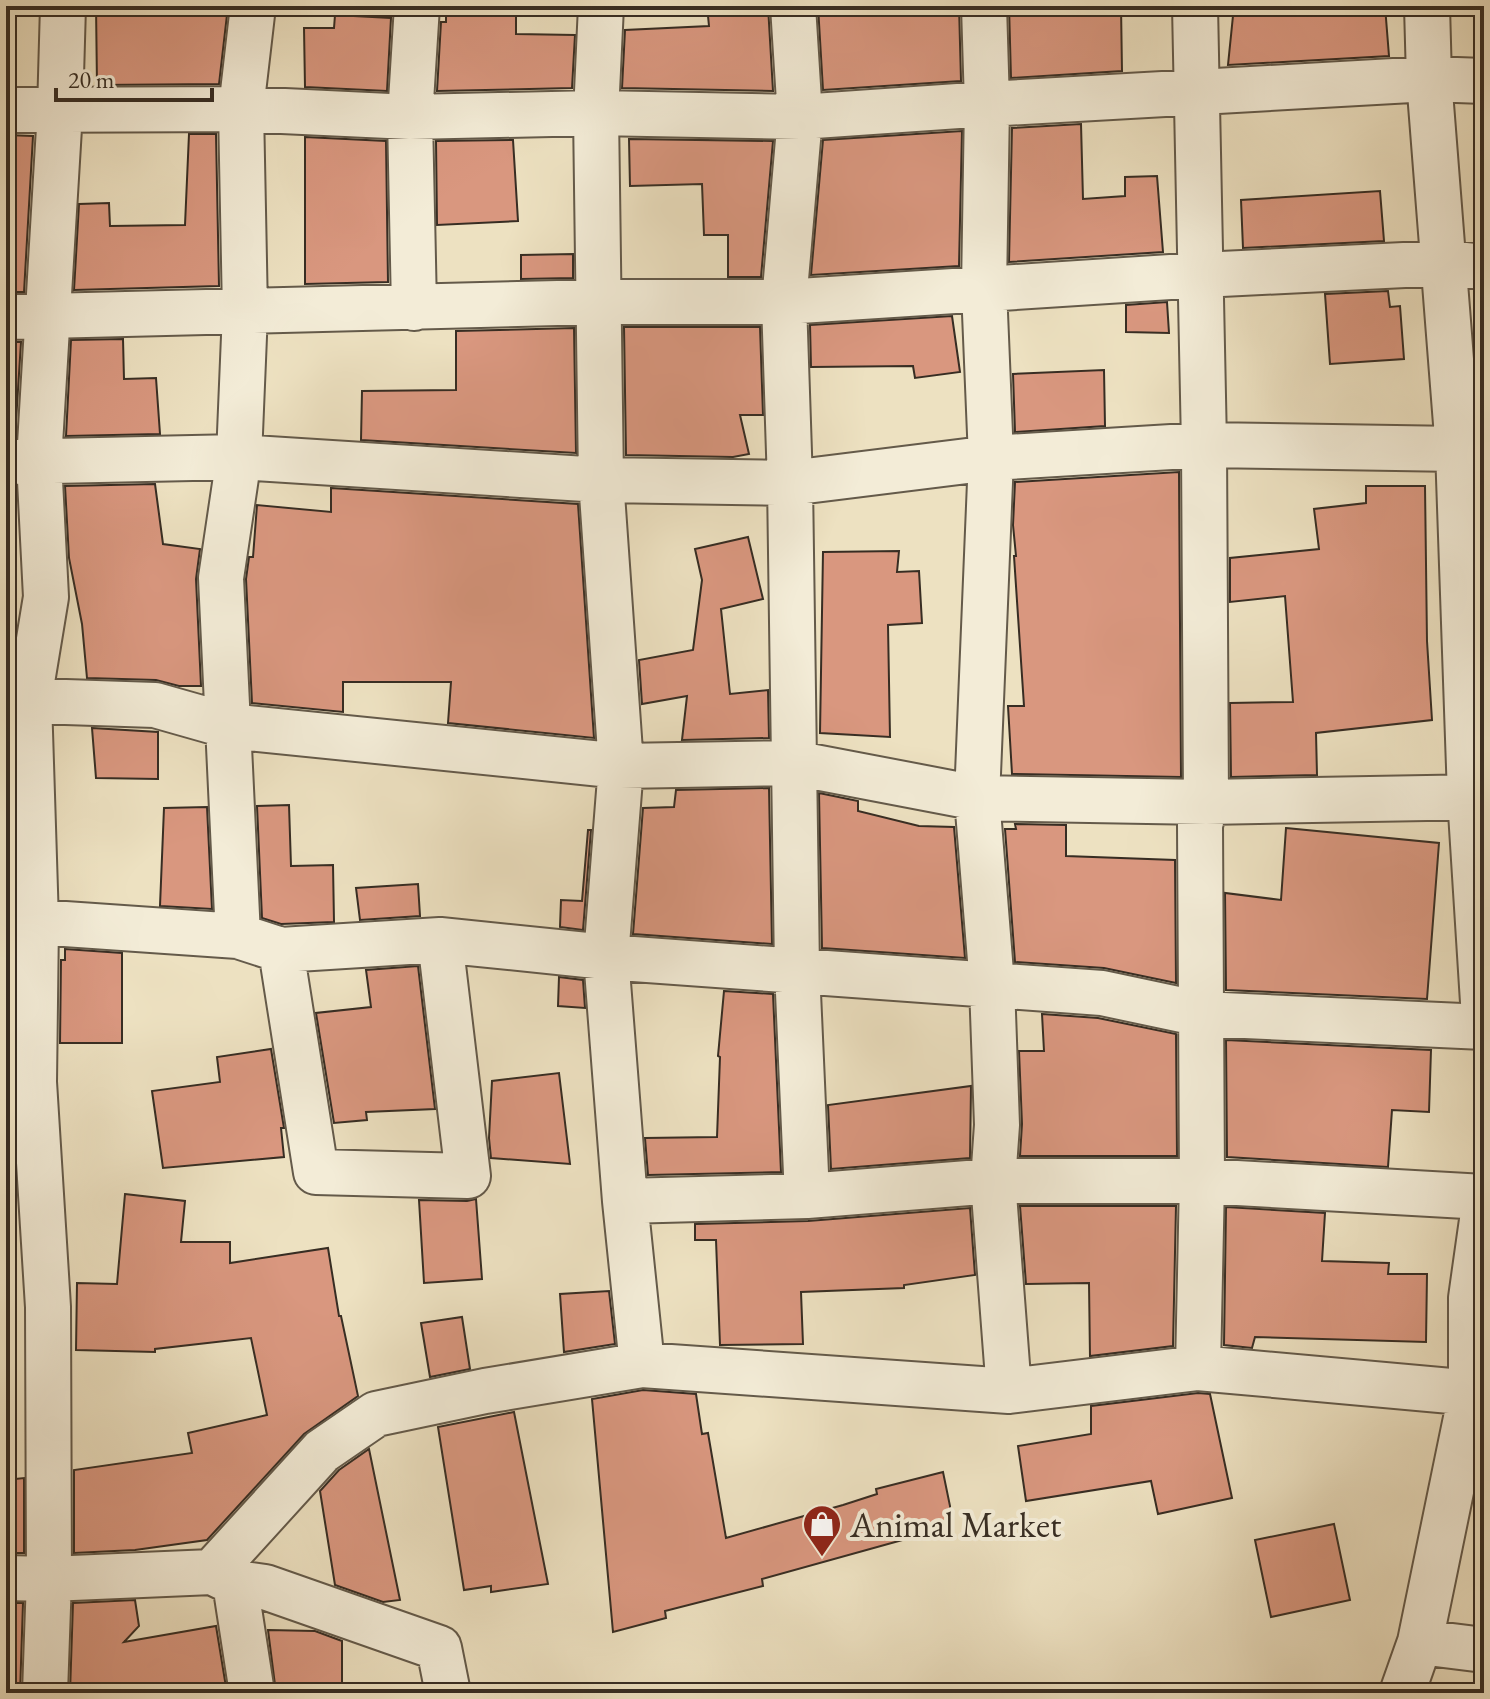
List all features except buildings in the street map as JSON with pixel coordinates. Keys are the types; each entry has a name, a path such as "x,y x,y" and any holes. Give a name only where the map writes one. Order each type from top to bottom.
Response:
{"street":[{"path":"45,1693 49,1579 48,1307 20,1081 18,700 46,597 23,462 27,317 60,111 63,6"},
{"path":"238,936 221,578 239,457 245,312 241,109 253,6"},
{"path":"414,308 410,117 417,6"},
{"path":"601,6 596,113 601,480 621,766 606,957 625,1201 642,1365"},
{"path":"793,6 800,117 784,302 790,483 797,970 807,1196"},
{"path":"984,6 987,104 984,289 991,458 977,798 992,985 997,1125 993,1181 1009,1391"},
{"path":"1195,6 1204,445 1206,802 1200,825 1202,1181 1198,1368"},
{"path":"1427,6 1429,79 1464,265 1484,1018"},
{"path":"6,110 241,109 410,117 596,113 800,117 1429,79 1484,81"},
{"path":"27,317 597,302 784,302 1201,275 1464,265"},
{"path":"23,462 239,457 601,480 790,483 991,458 1204,445 1471,451"},
{"path":"18,700 155,705 229,726 621,766 794,763 977,798 1206,802 1477,797"},
{"path":"21,919 238,936 281,950 440,940 606,957 1102,993 1201,1014 1484,1027"},
{"path":"281,950 316,1172 468,1176 440,940"},
{"path":"625,1201 807,1196 993,1181 1202,1181 1484,1197"},
{"path":"1402,1693 1420,1642 1477,1394 1471,1298 1484,1206"},
{"path":"224,1578 322,1451 376,1414 485,1391 642,1365 1009,1391 1198,1368 1477,1394"},
{"path":"6,1578 224,1578 265,1587 439,1648 448,1693"},
{"path":"224,1578 252,1693"},
{"path":"1420,1642 1484,1650"}],"place":[{"name":"Animal Market","path":"822,1558"}]}
